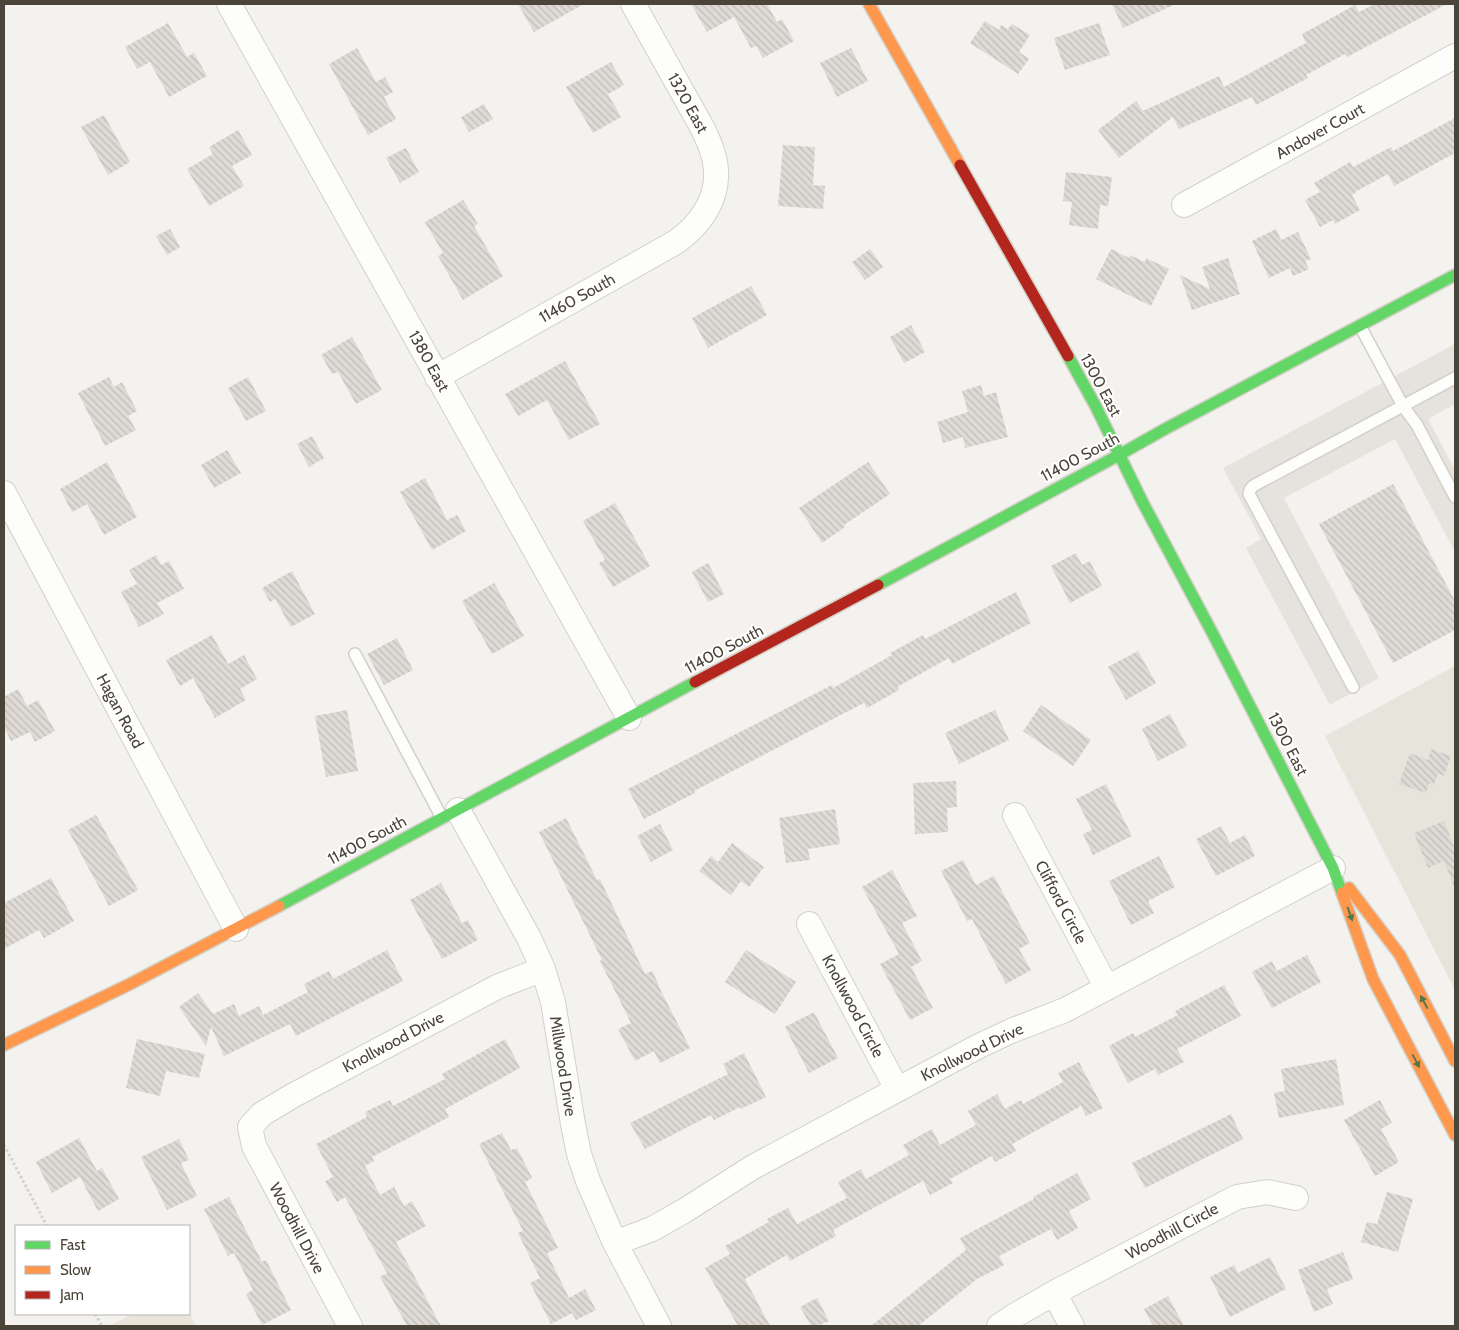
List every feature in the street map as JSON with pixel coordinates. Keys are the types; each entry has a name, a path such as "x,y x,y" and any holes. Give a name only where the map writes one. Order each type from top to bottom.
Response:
{"main road":[{"name":"1300 East","path":"870,4 1094,405 1143,503 1219,644 1333,868 1373,979 1455,1135"},
{"name":"11400 South","path":"4,1045 130,984 236,929 1455,275"},
{"name":"1300 East","path":"1333,868 1400,955 1455,1061"}],"street":[{"name":"1380 East","path":"229,4 629,718"},
{"name":"1320 East","path":"633,4 712,148 716,170 715,191 708,208"},
{"name":"Andover Court","path":"1184,206 1455,56"},
{"name":"11460 South","path":"437,377 676,242 700,222 708,208"},
{"name":"Hagan Road","path":"4,493 236,929"},
{"name":"Millwood Drive","path":"450,814 529,938 542,969 553,1002 579,1154 588,1181 615,1243 658,1326"},
{"name":"Clifford Circle","path":"1016,815 1107,988"},
{"name":"Knollwood Drive","path":"615,1243 652,1229 753,1167 979,1046 1065,1010 1333,868"},
{"name":"Knollwood Circle","path":"809,924 897,1089"},
{"name":"Knollwood Drive","path":"250,1127 262,1114 292,1096 498,987 542,969"},
{"name":"Woodhill Drive","path":"250,1127 254,1146 350,1326"},
{"name":"Woodhill Circle","path":"1054,1293 1237,1197 1267,1192 1296,1198"},
{"path":"999,1326 1054,1293 1072,1326"}],"lane":[{"path":"1360,326 1403,406 1417,425 1455,497"},
{"path":"1353,687 1249,494 1250,490 1253,486 1455,378"},
{"path":"355,654 450,814"}],"path":[{"path":"4,1145 47,1225"},
{"path":"96,1315 102,1326"}],"shaded area":[{"path":"1455,344 1455,404 1428,419 1455,470 1455,552 1395,439 1284,498 1379,678 1330,705 1246,548 1261,539 1223,468"},
{"path":"1455,666 1455,990 1325,736"},
{"path":"190,1314 196,1326 109,1326 130,1315"}],"building":[{"path":"518,4 584,4 534,32"},
{"path":"691,4 767,4 777,22 782,19 794,41 763,58 756,46 751,48 734,17 707,32"},
{"path":"1112,4 1176,4 1123,28"},
{"path":"1375,4 1447,4 1347,57 1345,54 1306,75 1308,78 1256,105 1252,97 1179,129 1173,117 1119,158 1098,130 1136,101 1143,111 1219,76 1224,87 1306,43 1302,34 1355,5 1359,12"},
{"path":"985,21 999,30 1001,25 1008,29 1012,24 1030,35 1019,52 1029,59 1018,74 970,43"},
{"path":"168,23 187,57 194,53 207,76 169,97 150,62 137,69 125,47"},
{"path":"1099,23 1110,55 1065,70 1054,38"},
{"path":"357,48 376,82 385,77 393,92 384,97 396,119 368,135 329,64"},
{"path":"851,48 868,81 837,97 820,63"},
{"path":"611,62 624,85 608,94 621,117 593,133 566,87"},
{"path":"484,104 493,119 469,132 461,117"},
{"path":"104,115 130,162 108,175 81,127"},
{"path":"1455,118 1455,153 1394,186 1388,174 1355,192 1352,195 1360,210 1335,224 1333,220 1320,227 1305,200 1320,192 1314,183 1350,162 1353,167 1391,147 1393,151"},
{"path":"238,130 252,155 232,166 244,186 209,206 187,169 213,154 209,147"},
{"path":"783,145 815,147 813,185 825,186 823,209 778,206"},
{"path":"406,148 419,172 400,183 386,158"},
{"path":"1066,172 1112,177 1108,206 1100,205 1098,229 1069,225 1072,202 1063,201"},
{"path":"463,200 478,224 474,226 503,276 463,300 438,256 443,253 425,222"},
{"path":"170,229 180,247 167,255 156,236"},
{"path":"1276,229 1281,240 1298,232 1311,259 1305,261 1309,269 1293,276 1290,268 1269,278 1252,241"},
{"path":"870,249 883,267 865,280 852,262"},
{"path":"1111,249 1129,258 1130,255 1145,262 1146,258 1169,269 1151,306 1096,279"},
{"path":"1228,258 1240,294 1192,310 1180,275 1210,289 1202,267"},
{"path":"751,286 767,315 708,348 692,318"},
{"path":"911,325 925,352 904,363 890,337"},
{"path":"352,337 382,390 356,404 338,372 332,374 321,355"},
{"path":"565,361 600,424 569,440 547,400 518,416 505,394"},
{"path":"109,377 114,387 122,382 137,411 128,416 136,430 105,446 78,393"},
{"path":"248,377 266,411 246,421 228,388"},
{"path":"981,385 984,396 996,392 1008,437 965,448 963,437 943,443 937,422 968,412 962,391"},
{"path":"312,436 324,458 309,467 297,444"},
{"path":"227,450 241,473 214,488 201,465"},
{"path":"107,462 137,517 104,535 87,504 72,512 60,489"},
{"path":"868,462 890,494 844,525 845,527 822,543 799,508"},
{"path":"425,478 447,520 457,515 466,531 432,550 400,492"},
{"path":"1393,484 1455,601 1455,630 1393,663 1319,524"},
{"path":"615,503 650,566 613,587 599,563 605,560 583,521"},
{"path":"1076,553 1082,565 1090,561 1102,586 1070,603 1051,566"},
{"path":"156,555 161,565 169,561 184,589 157,603 164,614 139,627 121,592 137,584 129,570"},
{"path":"708,563 724,594 708,602 692,572"},
{"path":"292,571 315,614 291,627 275,599 270,602 262,588"},
{"path":"494,583 524,636 492,654 462,601"},
{"path":"1016,592 1031,623 952,664 949,658 897,687 899,690 867,708 864,703 644,819 628,789 832,685 833,688 892,655 890,653 923,635 925,639"},
{"path":"212,635 228,664 244,655 257,679 240,689 246,700 215,718 193,678 180,686 166,660"},
{"path":"397,638 413,670 384,685 367,654"},
{"path":"1138,651 1156,683 1126,700 1108,667"},
{"path":"18,689 27,706 38,700 55,731 35,742 30,732 11,741 4,727 4,697"},
{"path":"1041,705 1091,740 1073,766 1023,731"},
{"path":"347,710 358,771 326,777 315,716"},
{"path":"995,710 1009,740 959,764 945,733"},
{"path":"1170,714 1187,746 1158,761 1142,729"},
{"path":"1431,749 1451,756 1444,776 1438,773 1434,785 1429,783 1426,793 1399,784 1410,753 1428,760"},
{"path":"956,781 957,807 947,808 948,832 915,834 913,783"},
{"path":"1106,784 1132,836 1093,855 1083,834 1092,830 1076,799"},
{"path":"835,809 840,844 808,849 810,860 786,863 779,818"},
{"path":"96,815 138,890 109,906 68,830"},
{"path":"566,818 597,880 600,879 645,974 652,971 690,1048 660,1063 654,1051 635,1061 618,1029 631,1023 539,832"},
{"path":"1444,821 1455,849 1455,889 1444,861 1428,868 1414,833"},
{"path":"660,824 673,850 651,862 637,836"},
{"path":"1221,826 1230,843 1245,835 1255,856 1216,876 1196,839"},
{"path":"732,843 764,867 749,887 741,881 731,895 699,871 711,856 718,862"},
{"path":"1159,856 1175,887 1148,901 1154,913 1131,925 1109,881"},
{"path":"963,860 976,885 994,876 1030,943 1019,949 1031,970 1006,984 972,919 967,921 941,871"},
{"path":"892,870 917,916 902,923 922,961 911,967 933,1008 910,1020 880,964 899,954 862,887"},
{"path":"51,878 74,921 44,938 39,930 4,949 4,903"},
{"path":"441,883 462,923 468,920 478,940 442,959 410,900"},
{"path":"387,950 403,981 296,1036 290,1024 224,1056 211,1027 206,1046 179,1007 198,993 213,1014 234,1004 239,1016 259,1006 263,1015 308,992 304,984 329,971 333,979"},
{"path":"746,950 796,982 775,1014 725,982"},
{"path":"1307,955 1321,982 1272,1008 1252,972 1272,961 1277,971"},
{"path":"1224,985 1241,1016 1177,1049 1184,1062 1158,1075 1155,1069 1128,1083 1109,1046 1133,1033 1135,1037 1178,1015 1175,1011"},
{"path":"814,1012 838,1058 809,1073 785,1027"},
{"path":"137,1039 205,1054 199,1078 166,1071 160,1096 126,1088"},
{"path":"505,1039 520,1068 445,1109 449,1117 372,1157 374,1161 365,1166 380,1195 394,1187 404,1206 412,1201 426,1226 396,1242 441,1326 407,1326 380,1277 387,1273 345,1197 337,1202 325,1181 333,1177 316,1144 367,1117 365,1112 390,1100 393,1106 445,1079 442,1074"},
{"path":"744,1053 766,1097 714,1120 711,1115 645,1149 630,1123 728,1074 723,1064"},
{"path":"1336,1059 1344,1105 1279,1118 1274,1093 1285,1091 1281,1069"},
{"path":"1079,1062 1103,1108 1086,1116 1081,1106 1012,1144 1016,1151 995,1162 992,1156 950,1179 953,1183 930,1195 923,1181 833,1230 836,1236 790,1261 787,1255 745,1279 770,1326 738,1326 705,1268 730,1254 725,1246 769,1222 767,1219 788,1208 797,1224 847,1198 838,1182 861,1169 866,1179 909,1155 903,1145 932,1129 940,1145 976,1125 968,1111 997,1094 1005,1109 1021,1100 1023,1104 1063,1082 1058,1073"},
{"path":"1380,1100 1392,1123 1381,1129 1399,1162 1375,1176 1344,1120"},
{"path":"1231,1114 1243,1139 1145,1188 1132,1163"},
{"path":"502,1133 511,1150 517,1148 532,1178 525,1182 558,1248 547,1253 569,1298 585,1289 596,1310 576,1320 572,1313 551,1324 530,1283 540,1278 518,1233 523,1231 479,1144"},
{"path":"79,1138 97,1171 102,1168 119,1199 98,1211 80,1177 52,1193 36,1162"},
{"path":"179,1139 189,1160 181,1163 197,1196 167,1210 141,1157"},
{"path":"1077,1173 1091,1199 1069,1211 1078,1228 1057,1240 1051,1229 999,1256 1004,1265 977,1279 918,1326 871,1326 966,1250 960,1238 1034,1199 1033,1197"},
{"path":"1387,1192 1413,1199 1398,1252 1361,1242 1367,1222 1377,1224"},
{"path":"229,1197 262,1262 266,1260 291,1310 262,1325 246,1294 253,1290 234,1253 228,1256 204,1209"},
{"path":"1343,1252 1353,1279 1327,1289 1333,1304 1314,1312 1298,1270"},
{"path":"1270,1257 1286,1289 1230,1317 1210,1277 1234,1265 1238,1273"},
{"path":"1168,1296 1184,1326 1153,1326 1144,1309"},
{"path":"817,1298 829,1321 818,1326 811,1326 800,1307"}],"traffic: fast":[{"path":"1119,455 1455,275"},
{"path":"1068,356 1333,868 1342,893"},
{"path":"878,585 1119,455"},
{"path":"279,906 695,682"}],"traffic: slow":[{"path":"869,4 960,165"},
{"path":"1349,888 1400,955 1455,1061"},
{"path":"1342,893 1373,979 1455,1135"},
{"path":"4,1045 130,984 279,906"}],"traffic: jam":[{"path":"960,165 1068,356"},
{"path":"695,682 878,585"}]}
